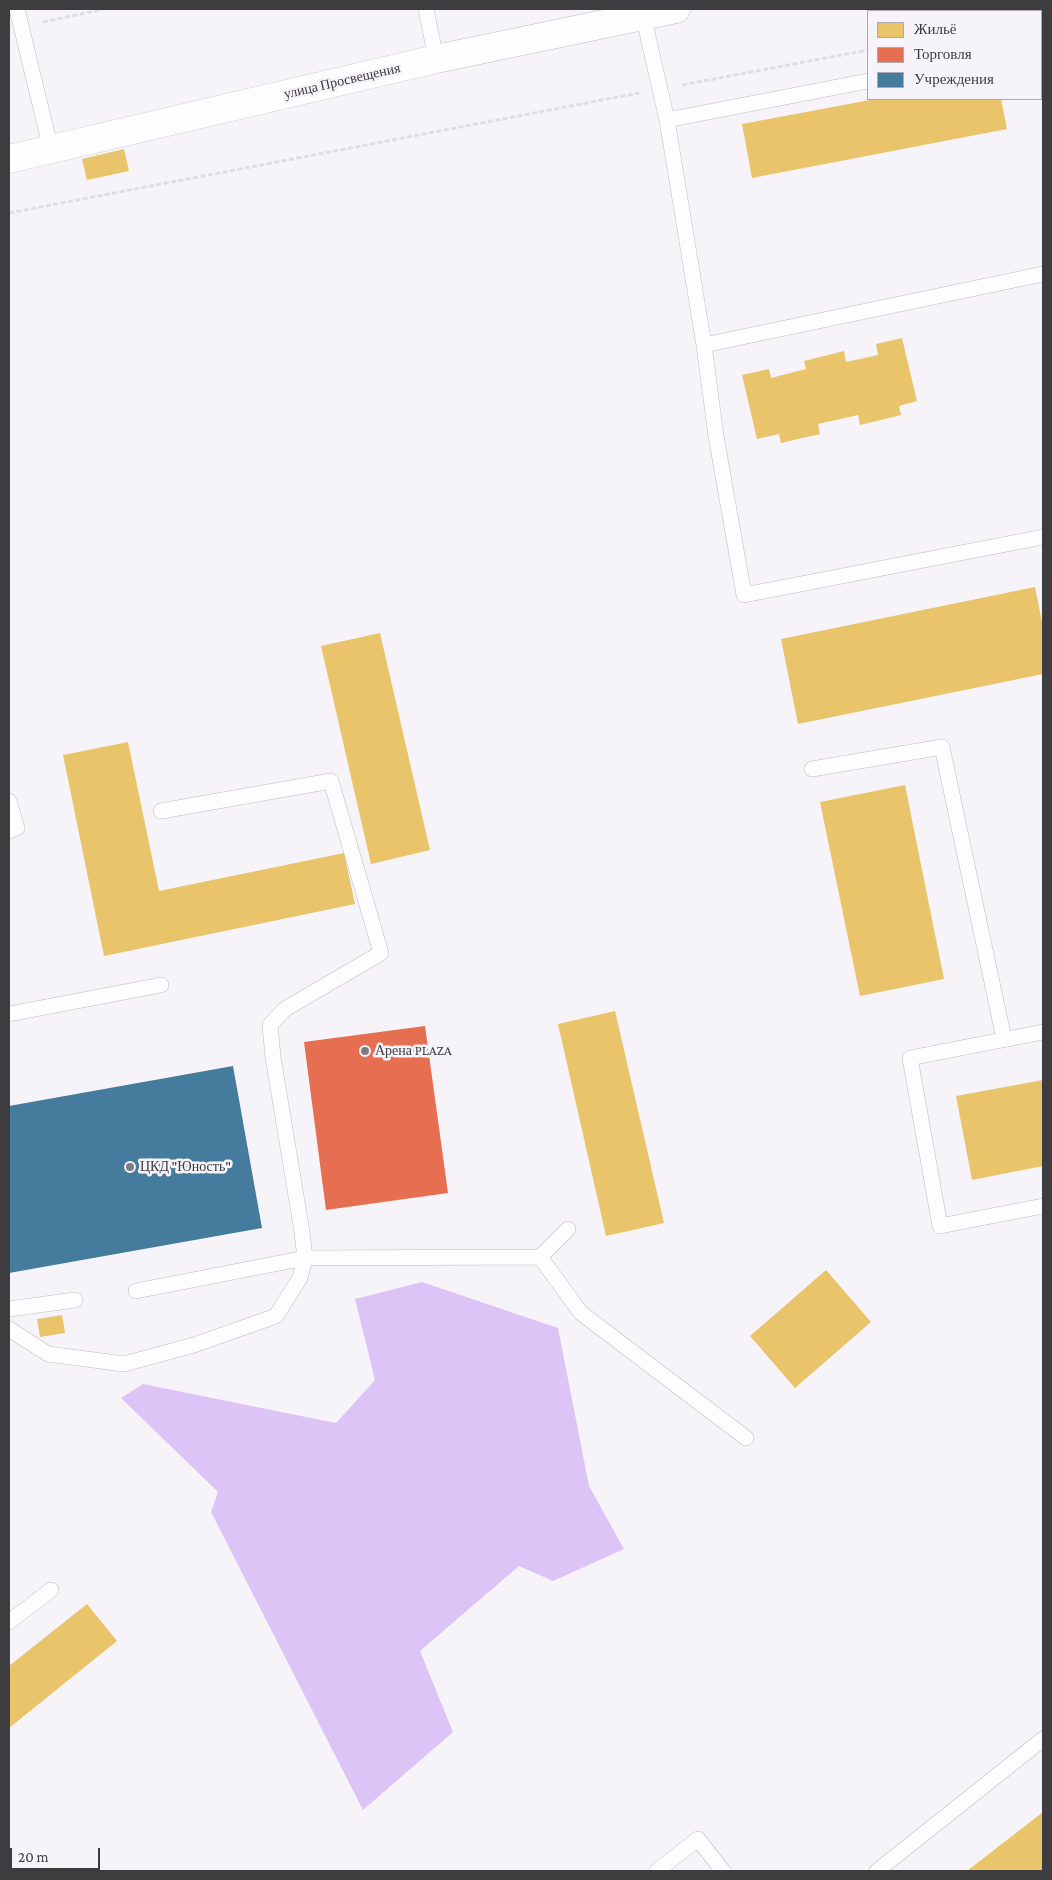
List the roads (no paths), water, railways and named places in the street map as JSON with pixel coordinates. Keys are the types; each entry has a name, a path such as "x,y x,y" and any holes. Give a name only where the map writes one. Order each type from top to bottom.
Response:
{"street":[{"name":"улица Просвещения","path":"9,160 436,59 676,9"}],"lane":[{"path":"16,9 50,150"},
{"path":"426,9 436,59"},
{"path":"643,15 667,120 704,345 716,436 744,595 1043,537"},
{"path":"667,120 867,81"},
{"path":"704,345 1043,274"},
{"path":"812,769 942,747 1004,1039"},
{"path":"9,1329 48,1354 124,1364 194,1345 276,1316 300,1278 305,1258 273,1056 270,1025 285,1009 381,953 331,781 161,811"},
{"path":"9,801 17,828 9,831"},
{"path":"9,1014 161,985"},
{"path":"1043,1032 910,1058 940,1226 1043,1206"},
{"path":"136,1291 305,1258 540,1257 568,1229"},
{"path":"540,1257 581,1313 746,1438"},
{"path":"9,1309 75,1300"},
{"path":"9,1622 51,1590"},
{"path":"877,1871 1043,1739"},
{"path":"656,1871 698,1839 723,1871"}],"place":[{"name":"Арена PLAZA","path":"365,1051"},
{"name":"ЦКД \"Юность\"","path":"130,1167"}]}
